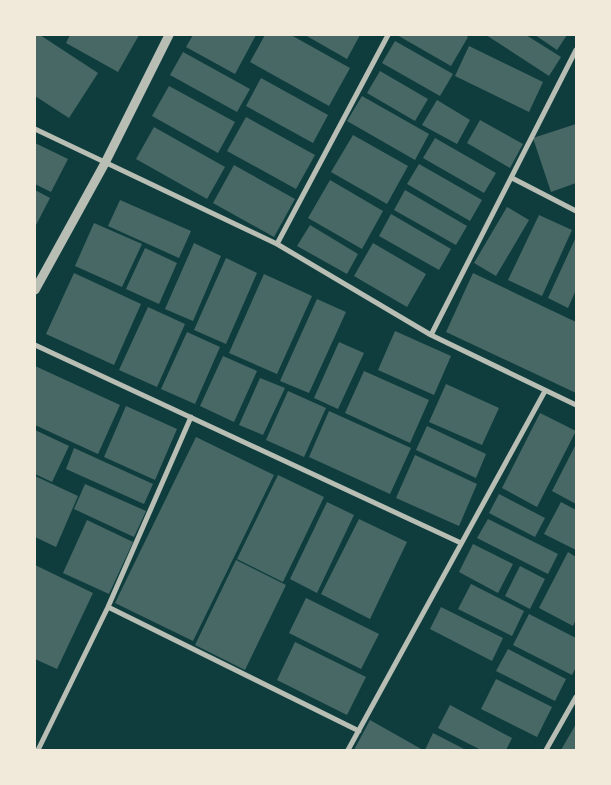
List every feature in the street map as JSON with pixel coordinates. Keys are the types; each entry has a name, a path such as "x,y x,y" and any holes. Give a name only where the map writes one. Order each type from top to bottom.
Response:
{"street":[{"path":"35,290 105,163 169,35"},
{"path":"277,244 388,35"},
{"path":"431,335 576,50"},
{"path":"35,129 277,244 431,335 576,405"},
{"path":"512,178 576,211"},
{"path":"35,345 461,543"},
{"path":"348,750 545,391"},
{"path":"38,750 108,607 191,417"},
{"path":"108,607 359,731"},
{"path":"546,750 576,697"}],"building":[{"path":"35,35 40,35 98,73 69,118 35,96"},
{"path":"70,35 139,35 118,72 66,43"},
{"path":"193,35 256,35 235,74 186,47"},
{"path":"265,35 291,35 350,68 329,106 250,62"},
{"path":"305,35 360,35 347,59"},
{"path":"397,35 465,35 468,37 451,66"},
{"path":"486,35 526,35 561,57 549,76"},
{"path":"535,35 567,35 557,50"},
{"path":"395,41 453,74 440,96 382,63"},
{"path":"469,46 543,82 529,112 455,76"},
{"path":"183,52 250,89 237,112 170,75"},
{"path":"380,71 428,99 415,121 367,93"},
{"path":"261,78 328,115 313,143 246,106"},
{"path":"169,86 235,122 218,153 152,116"},
{"path":"362,96 429,134 415,160 347,121"},
{"path":"437,100 470,120 457,144 422,125"},
{"path":"246,117 315,155 296,189 227,151"},
{"path":"480,120 523,144 510,168 467,143"},
{"path":"576,124 576,183 551,192 533,138"},
{"path":"154,127 225,167 207,199 136,159"},
{"path":"353,135 408,166 387,204 331,172"},
{"path":"435,138 496,173 484,193 423,158"},
{"path":"35,143 68,159 51,192 35,184"},
{"path":"419,164 482,200 470,221 407,184"},
{"path":"234,165 295,199 274,237 213,203"},
{"path":"330,180 383,211 362,249 308,218"},
{"path":"35,190 50,198 35,227"},
{"path":"405,190 467,226 456,245 394,210"},
{"path":"120,200 191,231 179,258 108,226"},
{"path":"507,207 529,220 496,276 474,263"},
{"path":"391,214 451,249 439,270 379,236"},
{"path":"539,215 572,230 542,296 508,280"},
{"path":"94,223 142,244 122,287 75,266"},
{"path":"310,225 358,254 347,274 297,246"},
{"path":"576,237 576,290 568,308 548,298"},
{"path":"194,243 221,256 193,321 165,309"},
{"path":"373,243 426,274 407,307 354,276"},
{"path":"145,248 177,263 159,304 126,289"},
{"path":"226,258 257,273 226,344 194,330"},
{"path":"74,273 141,304 114,365 46,334"},
{"path":"473,273 576,322 576,393 446,332"},
{"path":"264,274 312,296 277,374 229,353"},
{"path":"317,299 346,312 309,393 280,381"},
{"path":"148,307 185,324 157,387 119,370"},
{"path":"395,331 451,356 434,395 378,370"},
{"path":"187,332 220,347 195,404 161,389"},
{"path":"339,342 364,353 338,409 314,398"},
{"path":"223,356 257,371 234,422 200,406"},
{"path":"35,366 120,405 98,454 35,425"},
{"path":"364,371 429,400 410,443 345,413"},
{"path":"260,378 285,388 263,435 239,425"},
{"path":"446,384 499,408 482,445 429,422"},
{"path":"288,391 326,408 304,457 266,440"},
{"path":"126,406 177,429 155,480 104,457"},
{"path":"329,411 411,448 390,494 309,457"},
{"path":"540,413 576,431 537,507 502,488"},
{"path":"427,426 486,454 476,478 416,450"},
{"path":"35,430 69,446 52,482 35,474"},
{"path":"196,437 274,475 193,641 115,603"},
{"path":"576,444 576,504 552,491"},
{"path":"74,448 153,484 144,504 66,469"},
{"path":"415,455 477,484 459,526 396,498"},
{"path":"278,475 324,497 283,582 237,559"},
{"path":"35,476 78,496 56,547 35,537"},
{"path":"85,484 146,511 134,537 74,509"},
{"path":"499,494 545,518 535,537 489,513"},
{"path":"327,502 354,515 317,593 290,579"},
{"path":"561,502 576,510 576,550 544,534"},
{"path":"359,519 407,542 370,619 321,594"},
{"path":"488,519 558,554 548,574 477,538"},
{"path":"87,520 133,542 109,594 63,573"},
{"path":"473,544 513,564 498,593 459,572"},
{"path":"568,552 576,557 576,619 573,626 539,608"},
{"path":"236,560 286,585 245,670 195,645"},
{"path":"35,565 93,593 57,669 35,659"},
{"path":"520,566 545,579 530,609 505,596"},
{"path":"471,584 524,611 512,636 458,609"},
{"path":"306,598 379,634 361,669 289,633"},
{"path":"441,607 503,638 492,661 430,629"},
{"path":"529,614 576,638 576,667 572,675 513,645"},
{"path":"295,642 366,677 347,715 277,680"},
{"path":"508,649 566,679 555,701 496,671"},
{"path":"496,679 552,707 537,737 481,709"},
{"path":"450,705 512,738 506,750 481,750 438,728"},
{"path":"370,720 423,750 354,750"},
{"path":"576,724 576,750 561,750"},
{"path":"433,733 466,750 425,750"}]}
